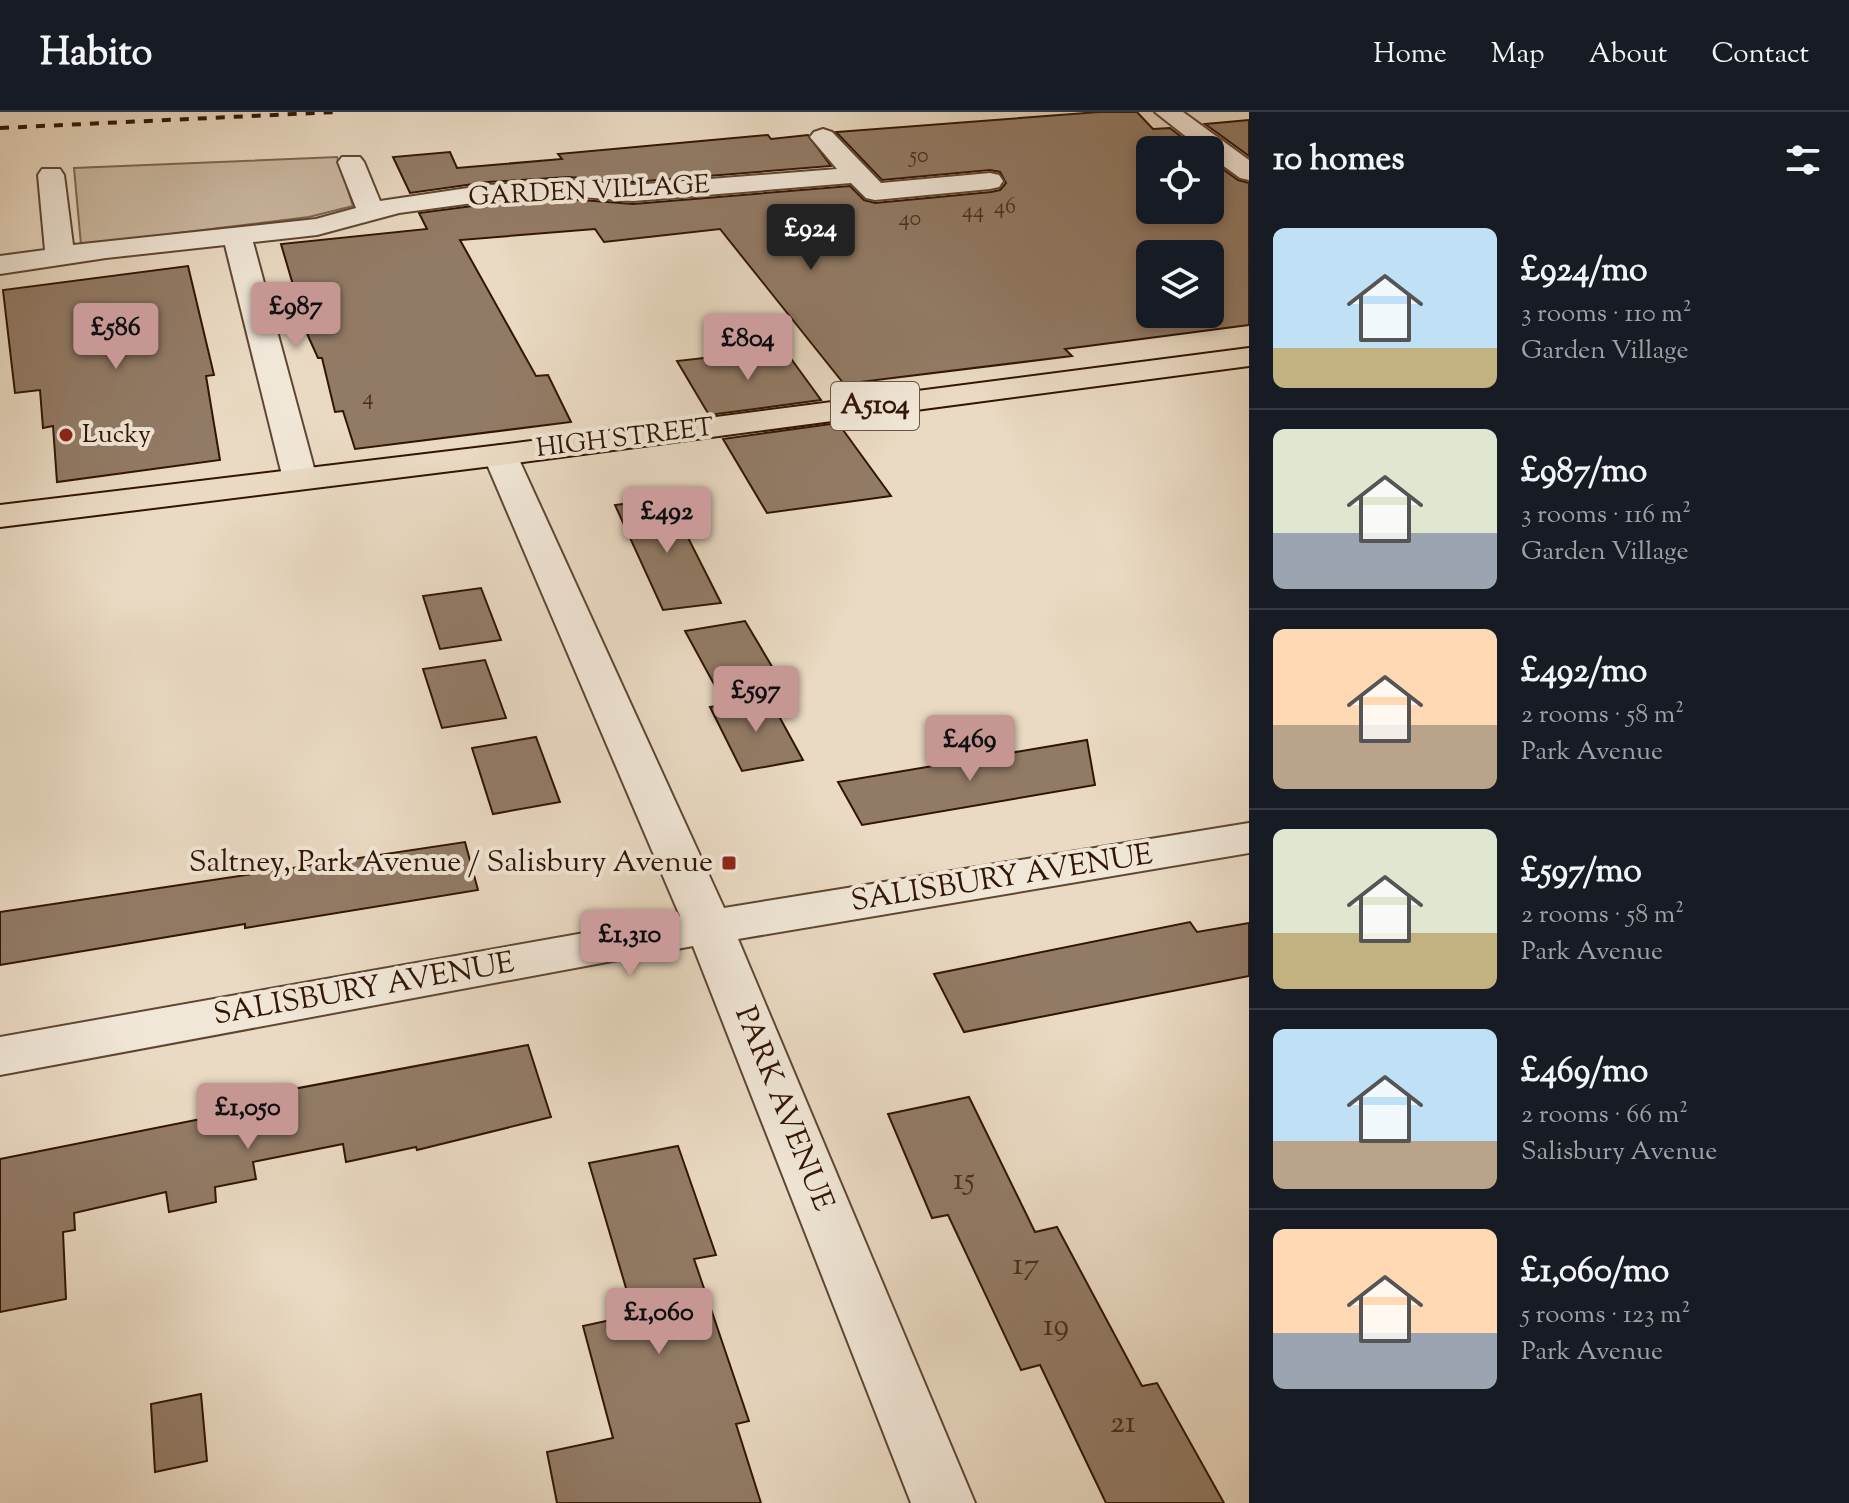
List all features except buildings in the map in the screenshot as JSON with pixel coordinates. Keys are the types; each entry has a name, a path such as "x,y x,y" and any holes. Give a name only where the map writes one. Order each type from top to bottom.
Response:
{"main road":[{"name":"HIGH STREET","path":"0,516 500,455 1249,357"}],"street":[{"path":"1167,112 1249,172"},
{"name":"GARDEN VILLAGE","path":"823,137 875,192 990,181"},
{"path":"351,162 371,212"},
{"path":"51,175 60,257"},
{"name":"GARDEN VILLAGE","path":"0,265 317,227 397,205 488,193 569,188 633,193 857,175"},
{"path":"237,235 300,479"},
{"name":"PARK AVENUE","path":"500,455 709,927 943,1503"},
{"name":"SALISBURY AVENUE","path":"0,1056 709,927 1249,838"}],"shaded area":[{"path":"337,157 353,206 309,217 81,245 74,168"}],"railway":[{"path":"0,128 336,112"}],"place":[{"name":"Lucky","path":"66,435"},
{"name":"Saltney, Park Avenue / Salisbury Avenue","path":"729,863"}]}
